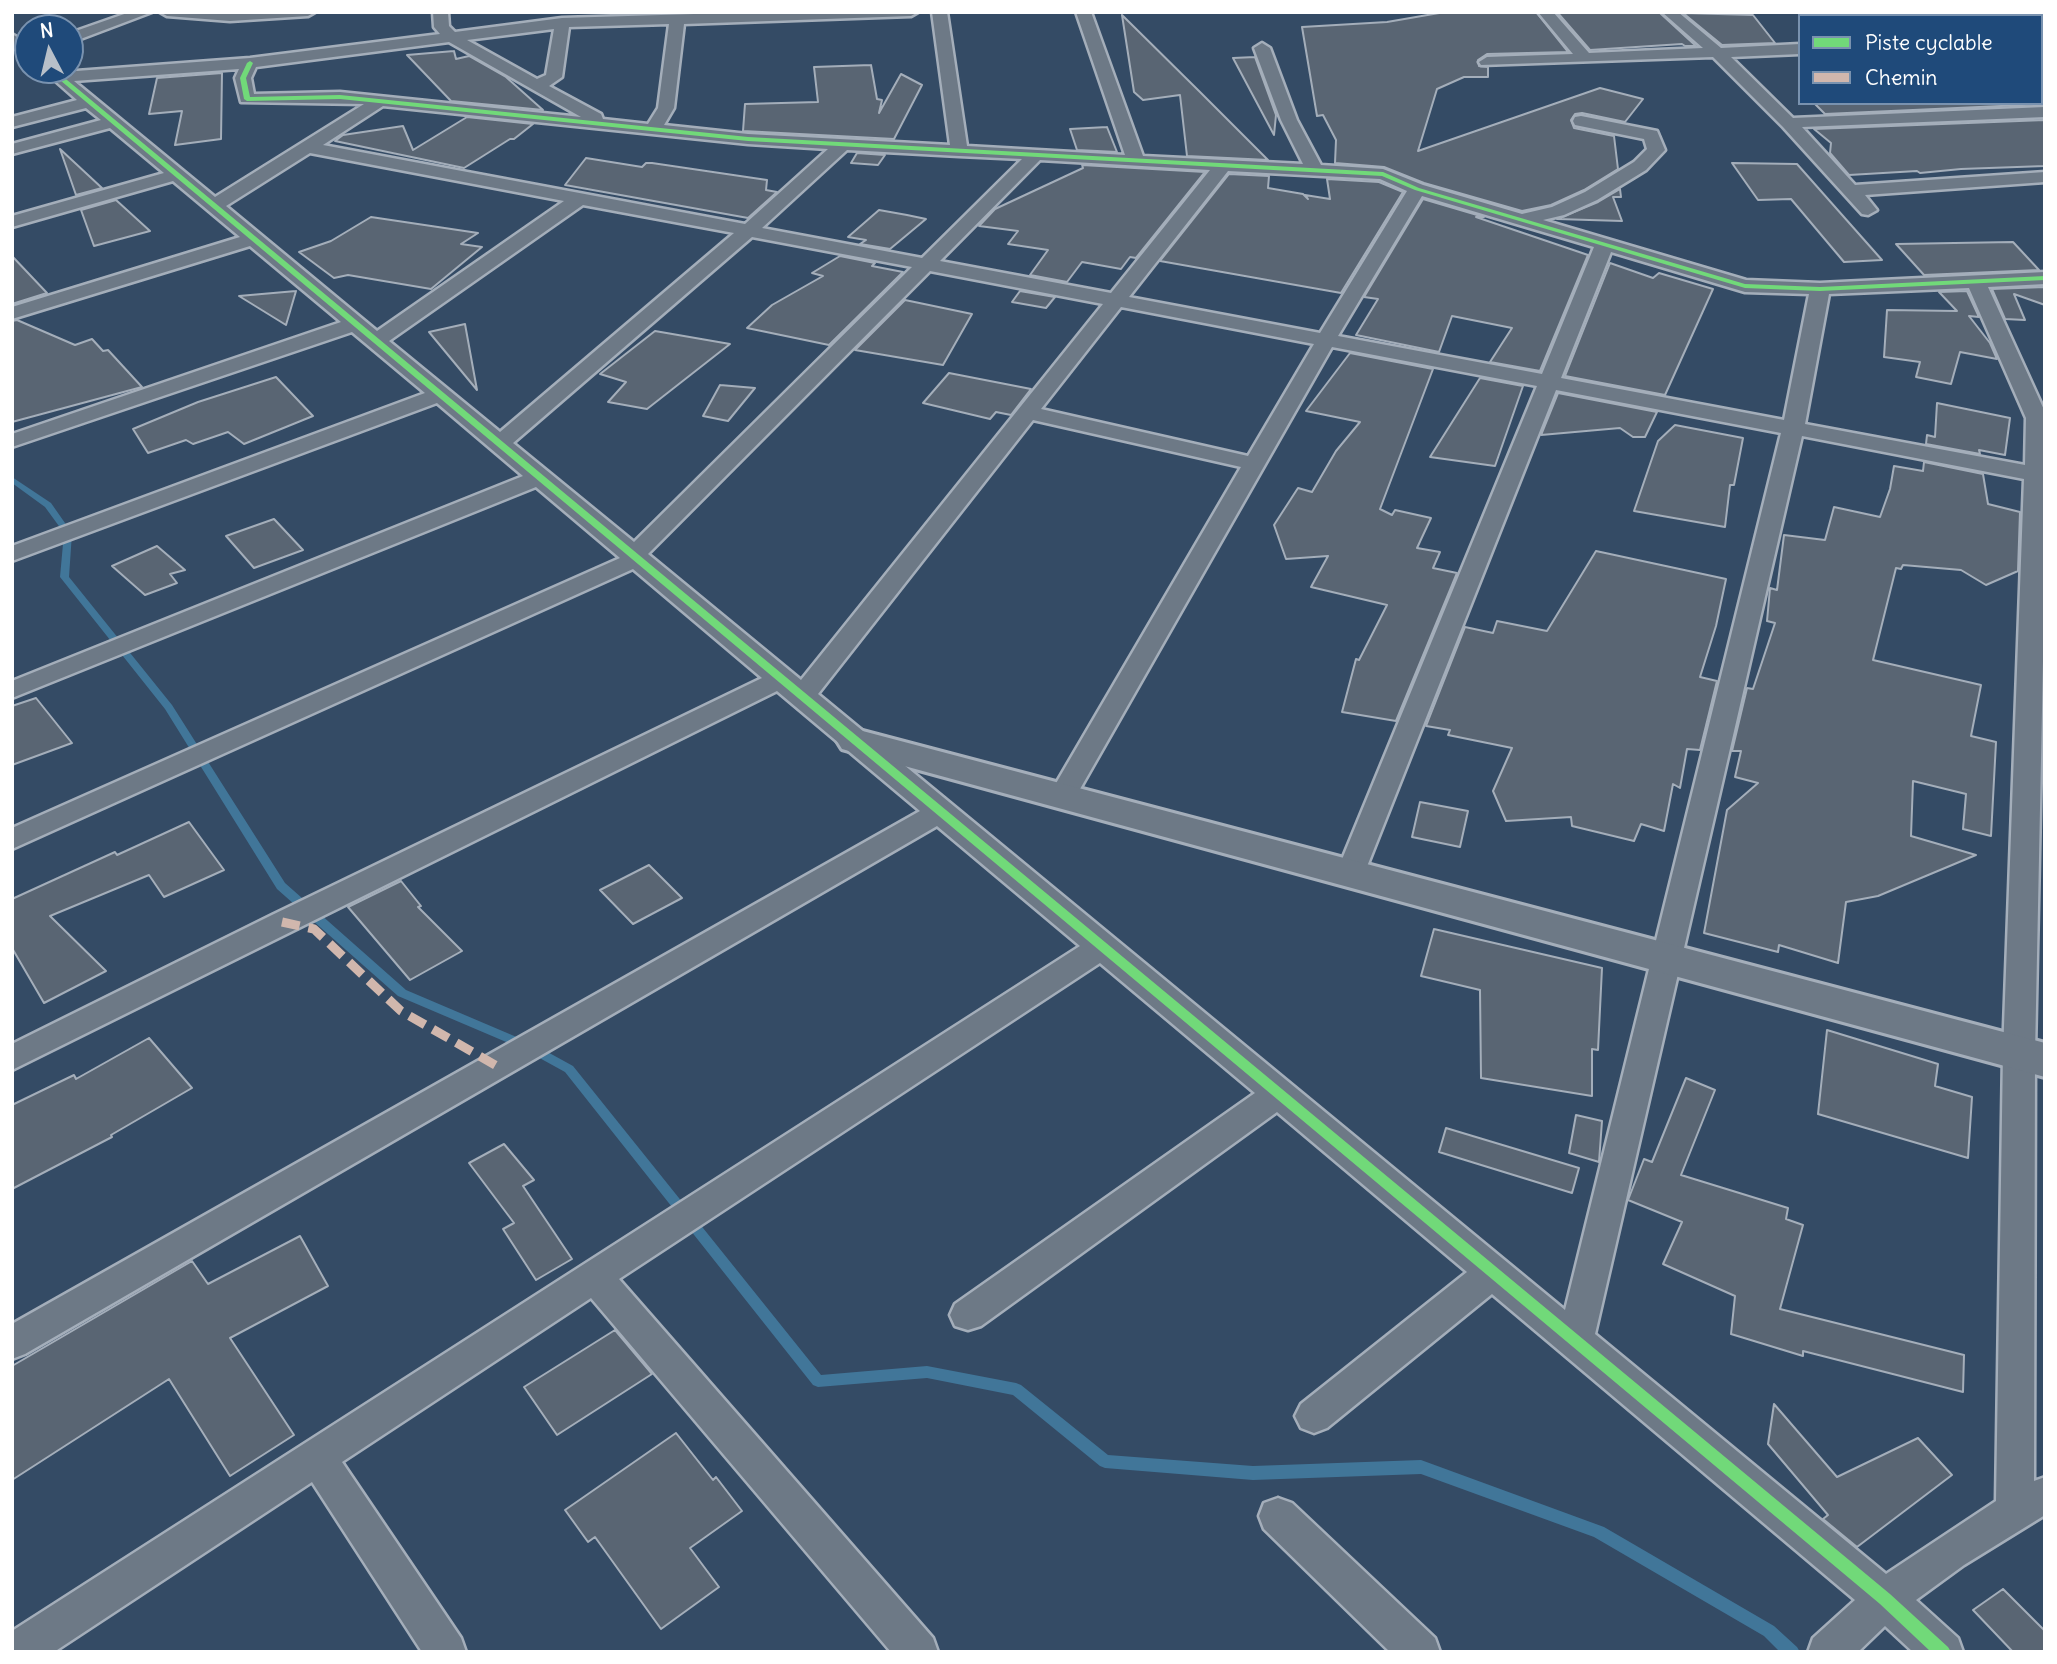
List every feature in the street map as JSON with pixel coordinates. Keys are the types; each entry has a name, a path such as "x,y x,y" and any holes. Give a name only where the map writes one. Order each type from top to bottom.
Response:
{"street":[{"path":"84,33 145,12"},
{"path":"167,12 230,16 308,12"},
{"path":"440,12 442,27 451,37 606,124"},
{"path":"84,72 250,63 562,23 911,12"},
{"path":"939,12 959,151"},
{"path":"1083,12 1136,160"},
{"path":"1545,12 1586,59"},
{"path":"1670,12 1789,123 1868,210"},
{"path":"653,129 666,108 677,19"},
{"path":"538,85 554,77 562,23"},
{"path":"1262,48 1289,120 1315,170"},
{"path":"1487,62 1798,49"},
{"path":"250,63 243,78 247,99 328,97 382,100 748,139 1383,174 1418,188 1745,286 1820,289 2043,279"},
{"path":"68,84 1885,1599 1942,1652"},
{"path":"214,206 382,100"},
{"path":"12,122 89,102"},
{"path":"1789,123 2045,112"},
{"path":"1522,220 1558,211 1591,196 1640,166 1657,150 1651,135 1581,121"},
{"path":"12,149 113,122"},
{"path":"499,444 748,231 843,144"},
{"path":"307,147 2040,475"},
{"path":"12,839 635,558 1036,155"},
{"path":"802,697 1223,165"},
{"path":"12,222 176,175"},
{"path":"1851,191 2045,177"},
{"path":"1062,797 1326,340 1418,188"},
{"path":"12,441 365,332 579,199"},
{"path":"12,313 254,239"},
{"path":"1350,874 1605,244"},
{"path":"1828,1652 1885,1599 1950,1552 2030,1503 2032,1056 2040,475 2037,418 1976,282"},
{"path":"1575,1342 1793,429 1820,289"},
{"path":"12,554 440,395"},
{"path":"1028,412 1255,464"},
{"path":"12,690 539,478"},
{"path":"12,1058 299,913 780,679"},
{"path":"855,741 2032,1056"},
{"path":"12,1343 940,812"},
{"path":"17,1652 1101,947"},
{"path":"968,1315 1278,1094"},
{"path":"1314,1416 1492,1273"},
{"path":"594,1276 918,1652"},
{"path":"317,1457 446,1652"},
{"path":"1278,1516 1420,1652"}],"building":[{"path":"1445,12 1536,12 1568,52 1487,54 1478,60 1479,66 1488,67 1488,77 1464,77 1437,89 1418,151 1600,88 1643,99 1625,122 1582,113 1575,114 1571,120 1574,128 1614,136 1618,169 1584,190 1551,205 1522,211 1424,183 1384,167 1335,163 1336,140 1323,115 1317,116 1302,27 1387,22"},
{"path":"1557,12 1660,13 1696,46 1682,44 1590,50"},
{"path":"1683,13 1753,15 1775,43 1722,45"},
{"path":"1122,15 1268,160 1187,156 1180,95 1143,100 1134,92"},
{"path":"454,51 456,59 469,56 506,77 543,110 451,101 407,55"},
{"path":"1255,57 1276,115 1274,135 1233,58"},
{"path":"871,65 877,99 882,100 879,113 901,74 922,85 894,139 743,131 745,104 818,102 814,67"},
{"path":"222,73 221,139 175,145 182,111 149,114 157,78"},
{"path":"1816,105 2023,105 1825,114"},
{"path":"467,117 533,124 514,139 464,168 335,141 343,135 403,126 413,150"},
{"path":"2045,120 2045,166 1920,173 1849,175 1830,153 1831,143 1814,129"},
{"path":"1107,127 1117,152 1077,150 1070,129"},
{"path":"60,149 102,188 76,195"},
{"path":"857,153 885,155 878,165 851,163"},
{"path":"586,158 642,167 646,163 652,163 767,180 766,190 777,192 748,218 565,185"},
{"path":"1732,163 1797,164 1882,260 1844,262 1791,199 1758,200"},
{"path":"1082,165 1205,172 1136,258 1130,257 1121,269 1082,262 1067,282 1030,275 1048,250 1008,244 1018,231 979,226 995,209 1083,168"},
{"path":"1229,174 1269,176 1268,188 1303,194 1308,199 1305,195 1330,199 1327,179 1379,182 1403,192 1341,293 1160,261"},
{"path":"1620,189 1621,197 1613,197 1622,221 1557,219 1598,202"},
{"path":"1423,199 1484,217 1476,217 1588,255 1540,371 1490,362 1512,328 1452,316 1439,352 1356,335 1378,299 1364,297"},
{"path":"116,200 150,231 94,246 81,210"},
{"path":"879,210 926,219 890,249 860,244 866,240 848,237"},
{"path":"371,217 478,233 461,244 482,247 431,289 348,275 334,278 299,252 331,241"},
{"path":"2013,242 2039,270 1924,275 1896,244"},
{"path":"12,256 47,293 12,304"},
{"path":"840,256 903,272 829,345 747,328 772,305 823,276 812,273"},
{"path":"1610,263 1653,278 1659,273 1713,289 1665,395 1565,376"},
{"path":"2045,287 2045,305 2014,294 2025,320 2005,319 1992,289"},
{"path":"296,291 286,325 239,296"},
{"path":"1020,291 1055,297 1046,308 1012,302"},
{"path":"1967,291 1979,317 1969,316 1990,343 1997,359 1960,352 1951,384 1916,377 1920,362 1884,357 1887,310 1957,311 1939,292"},
{"path":"905,300 972,314 943,365 855,350"},
{"path":"17,320 75,345 92,339 103,351 108,350 142,387 12,422 12,321"},
{"path":"465,324 477,390 429,332"},
{"path":"655,331 730,344 647,409 608,402 626,382 600,374"},
{"path":"1350,353 1433,369 1380,509 1392,515 1395,510 1431,518 1417,548 1440,552 1433,568 1457,573 1396,721 1342,712 1356,659 1359,660 1387,605 1311,587 1328,556 1286,559 1274,525 1298,488 1312,492 1336,451 1360,422 1306,411"},
{"path":"949,373 1031,389 1011,415 996,412 990,419 923,403"},
{"path":"276,377 313,416 244,444 228,432 193,444 186,440 148,453 133,429 198,402"},
{"path":"1480,378 1523,386 1495,466 1430,457"},
{"path":"720,385 755,388 728,421 703,416"},
{"path":"1558,393 1657,412 1645,437 1633,437 1620,428 1541,435"},
{"path":"1937,403 2010,418 2005,455 1979,450 1980,454 1926,444 1927,435 1935,437"},
{"path":"1675,425 1743,438 1734,485 1730,485 1725,527 1634,511 1658,441"},
{"path":"1924,462 1983,474 1988,504 2020,512 2018,571 1986,585 1961,570 1903,565 1901,569 1896,568 1873,660 1981,685 1971,736 1996,742 1991,836 1963,829 1966,794 1913,781 1911,836 1976,855 1878,896 1846,902 1838,963 1779,945 1778,952 1704,933 1727,810 1758,783 1735,777 1741,751 1732,751 1747,688 1753,689 1775,623 1767,621 1770,588 1777,590 1784,535 1825,540 1834,507 1880,517 1890,489 1894,466 1923,471"},
{"path":"274,519 303,550 254,568 226,536"},
{"path":"157,546 185,570 170,574 177,583 145,595 112,566"},
{"path":"1596,551 1726,579 1716,626 1700,677 1717,681 1700,750 1687,749 1680,788 1673,784 1664,831 1641,824 1634,841 1572,826 1571,817 1506,821 1493,791 1512,748 1448,735 1450,730 1426,726 1465,627 1493,633 1497,621 1547,631"},
{"path":"36,698 72,743 12,765 12,706"},
{"path":"1420,802 1468,811 1460,847 1412,837"},
{"path":"189,822 224,870 164,897 149,875 50,916 106,971 44,1003 12,948 12,899"},
{"path":"649,865 682,898 633,924 600,890"},
{"path":"401,881 421,906 418,907 462,951 410,980 348,907"},
{"path":"1434,929 1602,968 1598,1050 1592,1049 1592,1096 1481,1078 1480,990 1421,976"},
{"path":"1827,1030 1938,1064 1935,1086 1972,1097 1968,1158 1818,1114"},
{"path":"149,1038 192,1088 111,1135 112,1137 12,1189 12,1105 74,1075 76,1079"},
{"path":"1686,1078 1715,1090 1681,1175 1788,1208 1786,1219 1803,1225 1780,1309 1964,1355 1963,1392 1803,1351 1803,1356 1731,1334 1735,1296 1663,1264 1682,1222 1628,1200 1644,1159 1652,1162"},
{"path":"1576,1115 1602,1121 1599,1162 1569,1153"},
{"path":"1446,1128 1579,1168 1572,1193 1439,1152"},
{"path":"504,1144 534,1180 523,1186 572,1259 536,1280 503,1229 514,1223 469,1163"},
{"path":"300,1236 328,1286 230,1338 294,1435 230,1476 169,1379 12,1480 12,1366 192,1261 208,1284"},
{"path":"615,1330 652,1374 557,1435 524,1387"},
{"path":"1774,1404 1837,1477 1918,1438 1952,1475 1857,1547 1823,1519 1828,1515 1768,1444"},
{"path":"676,1433 713,1480 716,1477 742,1511 690,1548 719,1587 661,1629 595,1537 588,1542 565,1510"},
{"path":"2003,1589 2045,1631 2045,1652 2013,1652 1973,1610"}],"waterway":[{"path":"12,479 48,505 68,533 64,577 169,707 281,886 402,993 529,1047 569,1069 818,1381 927,1372 1016,1389 1105,1461 1253,1473 1421,1467 1599,1532 1769,1631 1792,1652"}],"marked path":[{"path":"282,922 314,929 401,1011 497,1066"}],"cycle path":[{"path":"250,63 243,78 247,99 340,97 748,139 1383,174 1417,189 1745,286 1820,289 2045,278"},
{"path":"68,84 1885,1599 1943,1652"}]}
